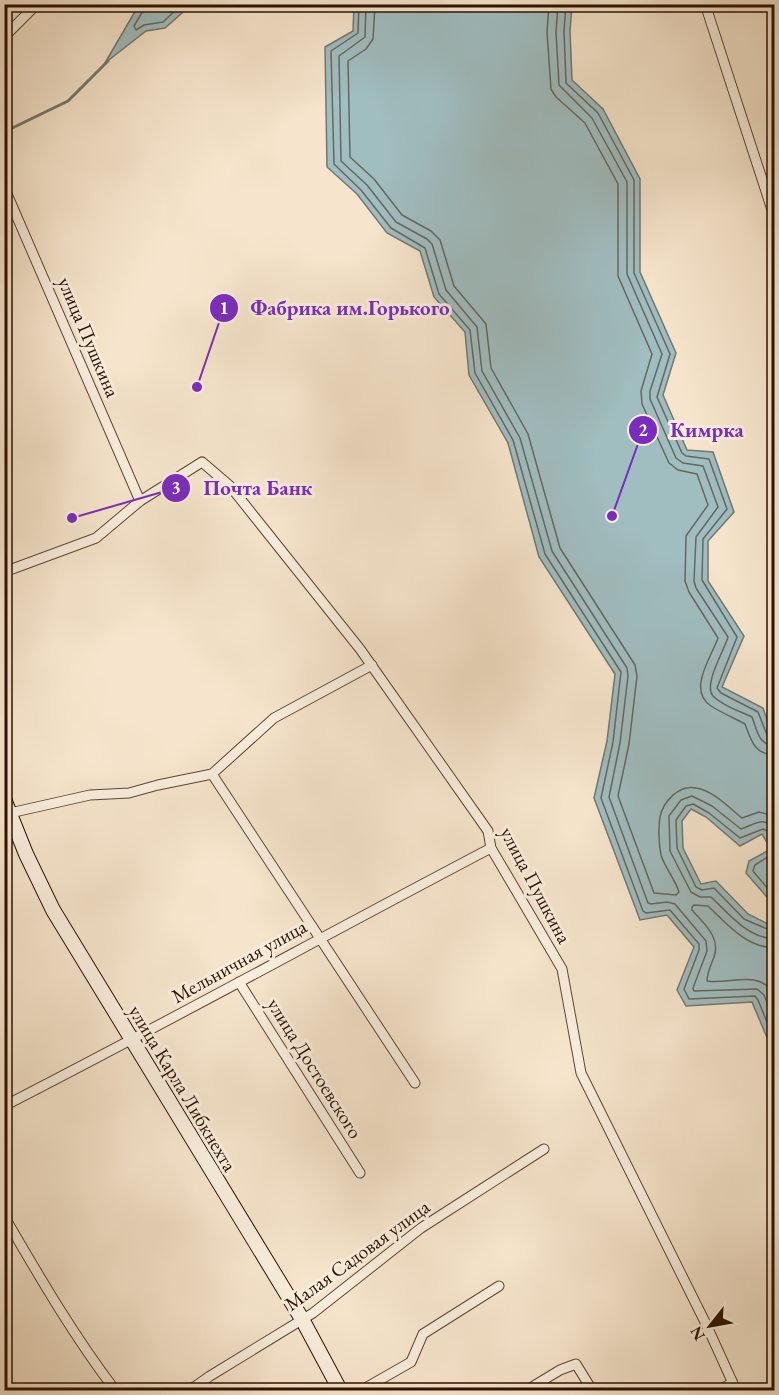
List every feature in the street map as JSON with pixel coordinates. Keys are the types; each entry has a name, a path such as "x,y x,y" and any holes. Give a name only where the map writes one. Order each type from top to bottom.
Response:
{"street":[{"path":"4,37 37,4"},
{"path":"706,5 774,216"},
{"name":"улица Пушкина","path":"4,187 140,501 202,462 230,486 372,665 488,831 491,848 562,969 581,1073 706,1324 734,1387"},
{"path":"4,572 96,538 140,501"},
{"path":"10,813 90,795 129,794 158,785 212,774 274,718 372,665"},
{"path":"212,774 415,1083"},
{"name":"улица Карла Либкнехта","path":"4,799 26,854 53,910 302,1319 340,1390"},
{"name":"Мельничная улица","path":"4,1106 131,1041 319,938 491,848"},
{"name":"улица Достоевского","path":"239,982 360,1173"},
{"name":"Малая Садовая улица","path":"190,1390 313,1313 421,1228 544,1149"},
{"path":"4,1216 49,1293 93,1361 115,1390"},
{"path":"362,1390 411,1362 423,1334 499,1286"},
{"path":"527,1390 560,1370 576,1364 592,1390"},
{"path":"719,1390 734,1387"}],"water":[{"path":"143,4 191,5 165,28 146,31 105,63 137,8"},
{"path":"354,5 572,5 570,31 572,80 603,109 640,179 640,272 676,353 663,395 687,450 713,452 734,512 708,541 708,581 744,636 722,687 763,708 774,740 774,905 746,873 749,861 771,849 762,834 740,846 706,817 691,809 682,821 683,848 701,884 716,881 748,914 774,927 774,1054 752,1002 686,1006 677,990 694,947 667,915 640,920 594,798 607,741 615,674 539,557 508,443 469,375 465,332 434,297 420,251 387,233 357,194 327,167 325,47 353,31"}],"waterway":[{"path":"4,132 68,101 108,61"}],"place":[{"name":"Фабрика им.Горького","path":"197,387"},
{"name":"Кимрка","path":"612,516"},
{"name":"Почта Банк","path":"72,518"}]}
